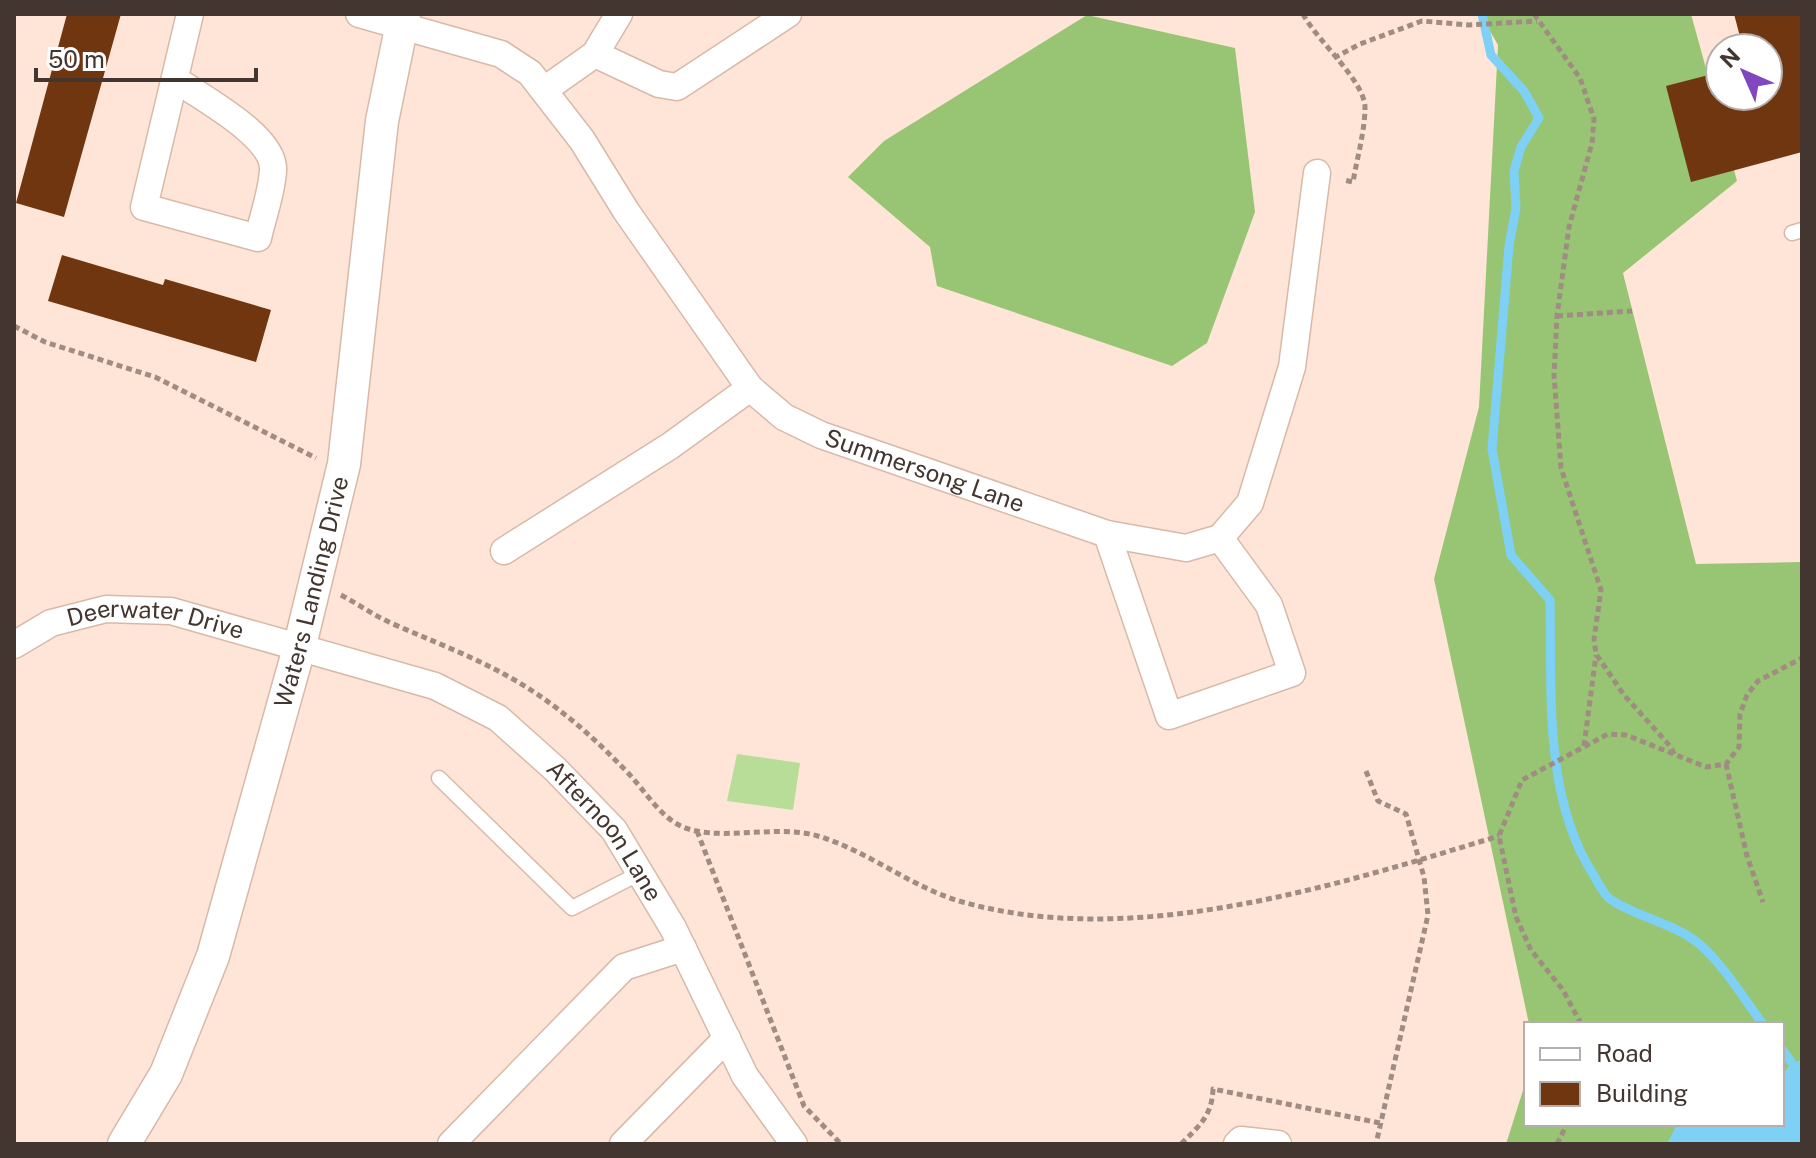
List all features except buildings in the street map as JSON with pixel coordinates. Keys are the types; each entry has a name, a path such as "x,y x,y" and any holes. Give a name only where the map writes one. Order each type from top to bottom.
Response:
{"street":[{"path":"175,79 244,127 271,155 273,169 258,238 144,207 190,14"},
{"name":"Summersong Lane","path":"359,14 402,19 501,54 530,73 582,140 626,211 750,388 784,417 821,435 1107,534 1186,548 1220,538"},
{"path":"544,90 595,54 619,14"},
{"path":"595,54 659,84 677,87 788,14"},
{"name":"Waters Landing Drive","path":"124,1144 166,1074 213,956 316,581 344,464 382,121 402,19"},
{"path":"1107,534 1169,716 1292,673 1269,605 1220,538 1250,503 1292,367 1317,173"},
{"path":"504,551 670,446 750,388"},
{"name":"Deerwater Drive","path":"14,645 51,623 106,609 171,611 300,645"},
{"name":"Afternoon Lane","path":"300,645 435,686 498,718 555,769 614,830 683,948 745,1076 794,1144"},
{"path":"451,1144 624,967 683,948"},
{"path":"623,1144 727,1038"},
{"path":"1237,1144 1241,1140 1278,1144"}],"lane":[{"path":"439,778 572,908 640,873"}],"path":[{"path":"1303,14 1314,34 1361,91 1365,106 1353,182"},
{"path":"1334,58 1381,35 1422,21 1469,25 1536,17 1580,78 1594,119 1592,143 1569,227 1557,316 1555,424 1561,468 1601,590 1584,746"},
{"path":"1557,316 1632,311"},
{"path":"14,326 45,342 155,377 317,458 344,464"},
{"path":"316,581 392,624 454,647 509,674 595,740 677,824 697,831 793,829 838,843 920,886 959,901 1006,911 1074,917 1164,915 1308,889 1499,836"},
{"path":"1596,654 1624,695 1671,747 1675,756"},
{"path":"1580,1022 1563,990 1521,932 1499,836 1522,780 1608,734 1626,735 1706,767 1726,764 1739,747 1740,714 1747,695 1758,681 1802,658"},
{"path":"1726,764 1747,856 1763,902"},
{"path":"1366,771 1378,801 1406,814 1419,860 1428,915 1376,1144"},
{"path":"697,831 804,1106 841,1144"},
{"path":"1181,1144 1206,1119 1212,1107 1213,1089 1380,1123"},
{"path":"1557,1144 1566,1126"}],"green space":[{"path":"1480,14 1691,14 1704,61 1704,112 1718,112 1737,181 1623,273 1696,564 1802,562 1802,1061 1792,1063 1784,1073 1784,1022 1529,1022 1434,579 1479,407 1498,45"},
{"path":"1087,15 1235,48 1255,212 1207,343 1172,366 937,286 930,247 848,177 884,141"},
{"path":"737,754 800,763 793,810 727,801"},
{"path":"1524,1087 1524,1126 1677,1126 1668,1144 1506,1144"}],"water":[{"path":"1802,1061 1802,1144 1667,1144 1676,1126 1784,1126 1784,1073 1792,1063"}],"waterway":[{"path":"1482,14 1491,55 1524,91 1539,118 1521,147 1514,171 1516,208 1509,246 1492,449 1511,555 1550,600 1551,706 1558,777 1565,811 1577,844 1607,897 1698,943 1719,964 1762,1022"},
{"path":"1784,1052 1792,1063"}]}
